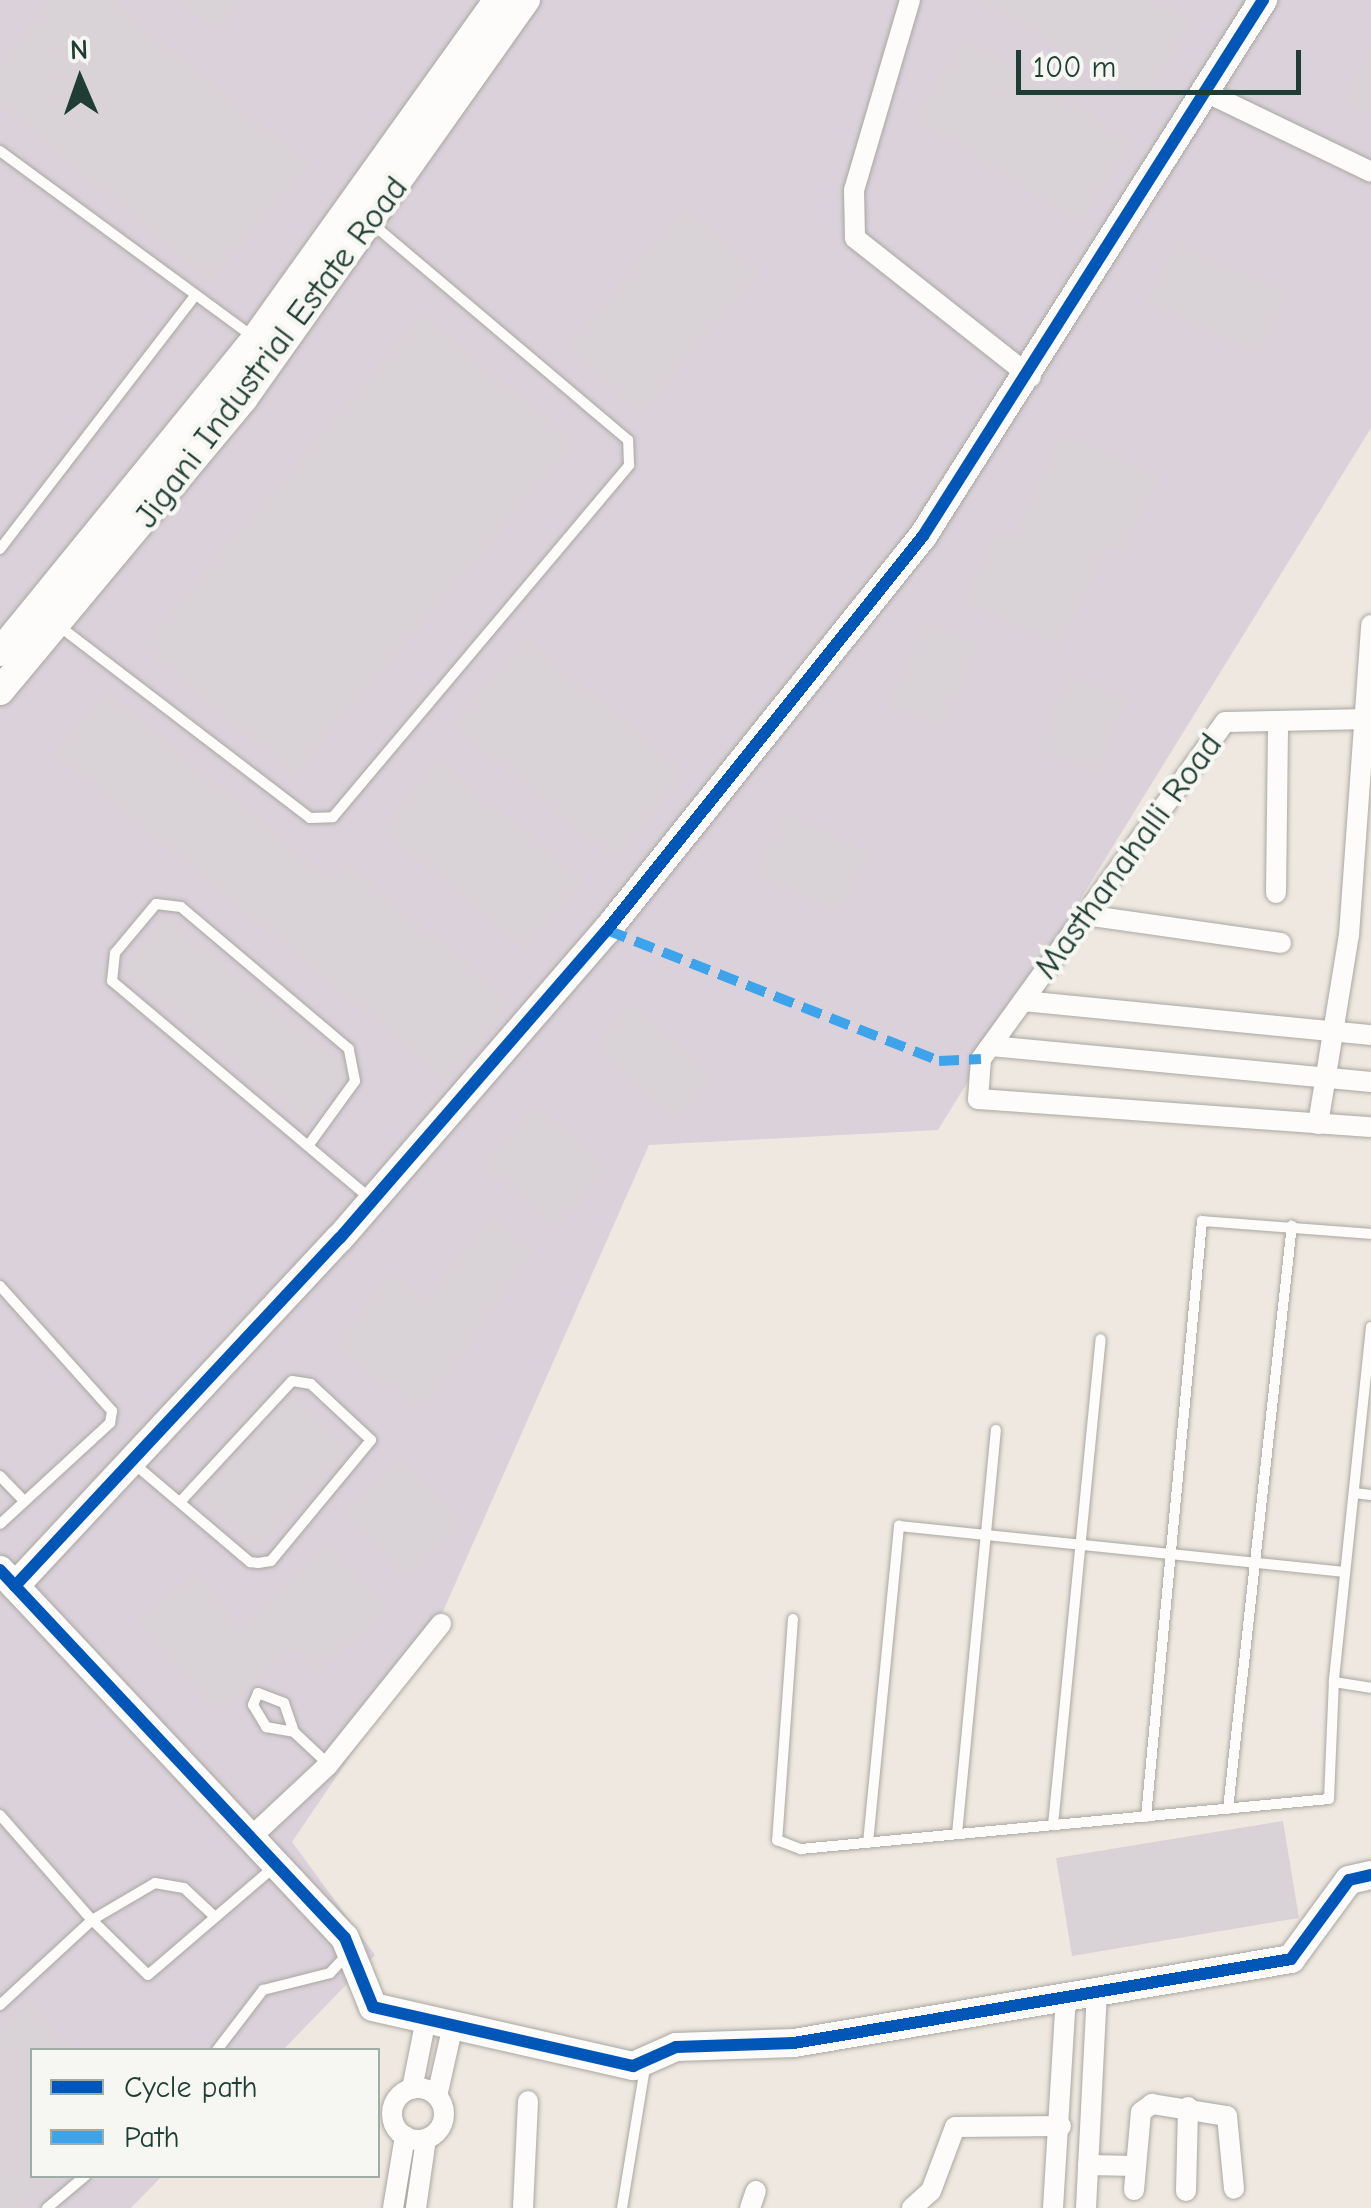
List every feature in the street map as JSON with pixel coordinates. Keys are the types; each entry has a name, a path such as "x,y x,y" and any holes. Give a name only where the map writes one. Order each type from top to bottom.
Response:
{"street":[{"name":"Jigani Industrial Estate Road","path":"0,652 256,339 498,0"},
{"name":"Jigani Industrial Estate Road","path":"0,691 59,626 372,224 526,0"},
{"path":"910,0 854,190 855,238 1031,377"},
{"path":"1264,0 1210,94 1031,377 923,536 606,930 372,1200 132,1461 8,1578 345,1938 348,1954 373,2007 633,2066 646,2056 794,2043 1292,1959 1349,1880 1371,1875"},
{"path":"1210,94 1371,172"},
{"path":"1318,1124 1349,934 1371,625"},
{"name":"Masthanahalli Road","path":"986,1052 1225,722 1365,719"},
{"path":"1276,893 1278,721"},
{"path":"1085,915 1281,943"},
{"path":"1023,1001 1371,1034"},
{"path":"1371,1082 986,1052 978,1099 1371,1127"},
{"path":"249,1839 328,1765 441,1624"},
{"path":"1086,2208 1097,1992"},
{"path":"1053,2208 1062,2119 1066,1998"},
{"path":"416,2208 416,2138 392,2112 412,2089 440,2022"},
{"path":"393,2208 416,2138 443,2122 437,2096 440,2022"},
{"path":"412,2089 437,2096"},
{"path":"522,2208 528,2101"},
{"path":"1134,2190 1145,2107 1220,2109 1232,2124 1234,2188"},
{"path":"1186,2191 1188,2107"},
{"path":"912,2208 931,2191 955,2127 1062,2119 1090,2111"},
{"path":"1088,2165 1136,2166"}],"lane":[{"path":"0,151 256,339"},
{"path":"59,626 310,818 333,817 629,465 628,440 372,224"},
{"path":"0,549 194,297"},
{"path":"308,1146 355,1081 349,1048 181,907 156,904 115,953 112,981 372,1200"},
{"path":"1146,1816 1167,1554 1202,1221 1371,1234"},
{"path":"1228,1809 1292,1225"},
{"path":"0,1286 112,1411 110,1423 0,1524"},
{"path":"794,1619 777,1840 801,1849 1329,1799 1334,1682 1371,1326"},
{"path":"1053,1826 1102,1339"},
{"path":"132,1461 250,1562 270,1561 371,1440 311,1384 292,1381 180,1502"},
{"path":"956,1834 996,1430"},
{"path":"0,1476 24,1501"},
{"path":"1354,1493 1371,1495"},
{"path":"868,1843 899,1526 1345,1572"},
{"path":"1334,1682 1371,1688"},
{"path":"294,1732 266,1726 253,1705 258,1693 284,1702 294,1732 328,1765"},
{"path":"0,1816 92,1920 148,1975 275,1867"},
{"path":"0,2005 92,1920 155,1883 184,1888 215,1918"},
{"path":"219,2048 263,1990 330,1973 348,1954"},
{"path":"622,2208 646,2056"},
{"path":"47,2208 83,2178"}],"shaded area":[{"path":"0,0 1371,0 1371,428 938,1130 649,1145 433,1634 292,1842 375,1955 285,2048 30,2048 30,2178 160,2178 131,2208 0,2208"}],"building":[{"path":"51,0 113,0 311,165 211,283 0,107 0,61"},
{"path":"177,0 243,0 218,32"},
{"path":"977,0 1159,0 1194,21 1145,100"},
{"path":"966,36 1133,142 1080,224 913,119"},
{"path":"1371,42 1371,117 1344,105"},
{"path":"685,207 762,271 641,414 564,349"},
{"path":"1177,240 1290,294 1259,356 1147,302"},
{"path":"422,314 576,443 294,777 139,648"},
{"path":"1061,430 1161,476 1125,554 1108,546 1061,647 962,601 997,525 1014,532"},
{"path":"924,619 982,644 944,731 886,706"},
{"path":"526,637 688,773 614,861 452,725"},
{"path":"1067,673 1129,698 1098,775 1035,749"},
{"path":"107,691 331,878 346,862 515,1003 448,1083 53,755"},
{"path":"439,759 585,880 526,951 380,829"},
{"path":"783,810 872,852 841,915 752,873"},
{"path":"166,914 342,1061 346,1079 305,1126 122,971"},
{"path":"630,1003 716,1076 677,1122 591,1049"},
{"path":"535,1103 611,1170 556,1231 480,1164"},
{"path":"490,1216 534,1251 422,1415 333,1346 391,1273 425,1299"},
{"path":"293,1393 352,1449 254,1552 197,1497"},
{"path":"401,1458 465,1525 405,1581 341,1514"},
{"path":"327,1542 390,1608 318,1674 295,1649 218,1716 136,1622 195,1572 240,1624"},
{"path":"1283,1821 1299,1918 1072,1956 1056,1858"},
{"path":"28,1999 71,2048 30,2048 30,2178 60,2178 24,2208 0,2208 0,2024"}],"marked path":[{"path":"607,930 939,1061 981,1059"}],"cycle path":[{"path":"15,1586 340,1238 607,930 923,536 1263,0"},
{"path":"0,1570 345,1938 373,2007 633,2066 676,2047 794,2043 1291,1959 1349,1880 1371,1875"}]}
